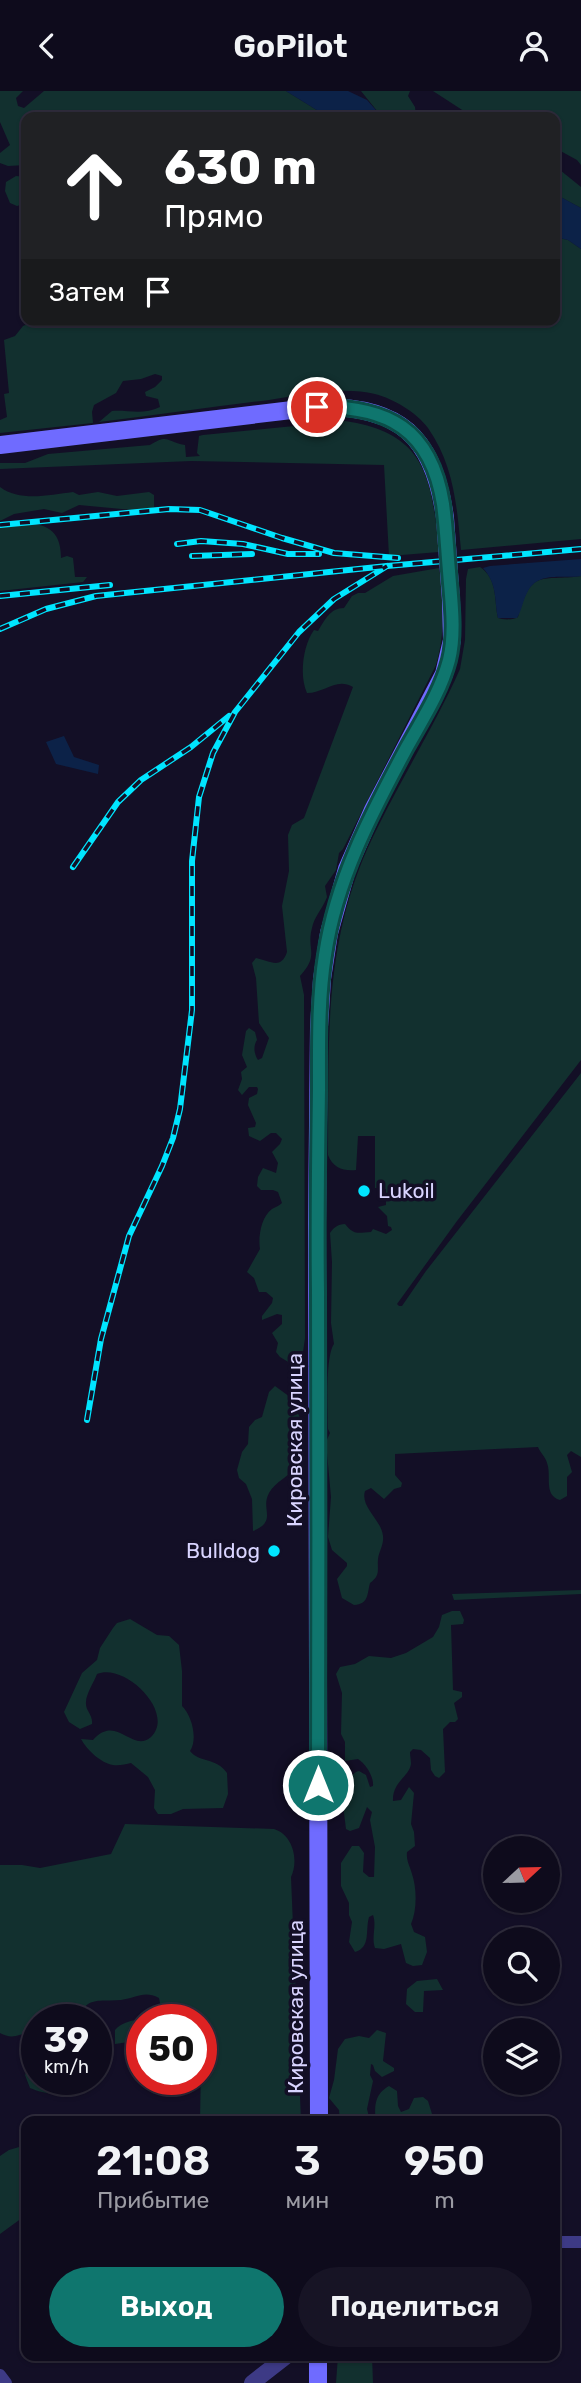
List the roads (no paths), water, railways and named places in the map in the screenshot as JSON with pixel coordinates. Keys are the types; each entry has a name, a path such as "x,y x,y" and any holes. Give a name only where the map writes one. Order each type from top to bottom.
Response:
{"main road":[{"name":"Кировская улица","path":"0,445 45,442 317,407 355,408 373,411 389,418 411,433 431,463 439,485 445,518 452,640 444,674 373,810 347,869 325,956 319,1027 319,2116"},
{"path":"318,2361 318,2383"}],"street":[{"path":"560,2242 581,2242"},
{"path":"252,2383 280,2361"},
{"path":"0,2375 6,2383"}],"water":[{"path":"286,91 348,91 367,100 378,112 320,112"},
{"path":"560,197 581,208 581,249 560,238"},
{"path":"581,559 581,576 552,577 538,581 528,591 517,618 498,618 493,587 483,568"},
{"path":"64,736 74,757 99,765 98,774 56,764 46,742"}],"railway":[{"path":"0,525 169,509 200,510 334,553 398,558"},
{"path":"177,544 201,541 243,544 288,554 319,554"},
{"path":"0,629 46,609 96,596 581,549"},
{"path":"192,556 252,554"},
{"path":"87,1420 101,1339 129,1236 162,1166 180,1109 192,1010 192,861 199,797 213,753 235,712 299,632 334,599 387,566"},
{"path":"0,596 110,585"},
{"path":"73,867 118,802 141,780 191,747 229,716"}],"place":[{"name":"Lukoil","path":"364,1191"},
{"name":"Bulldog","path":"274,1551"}]}
